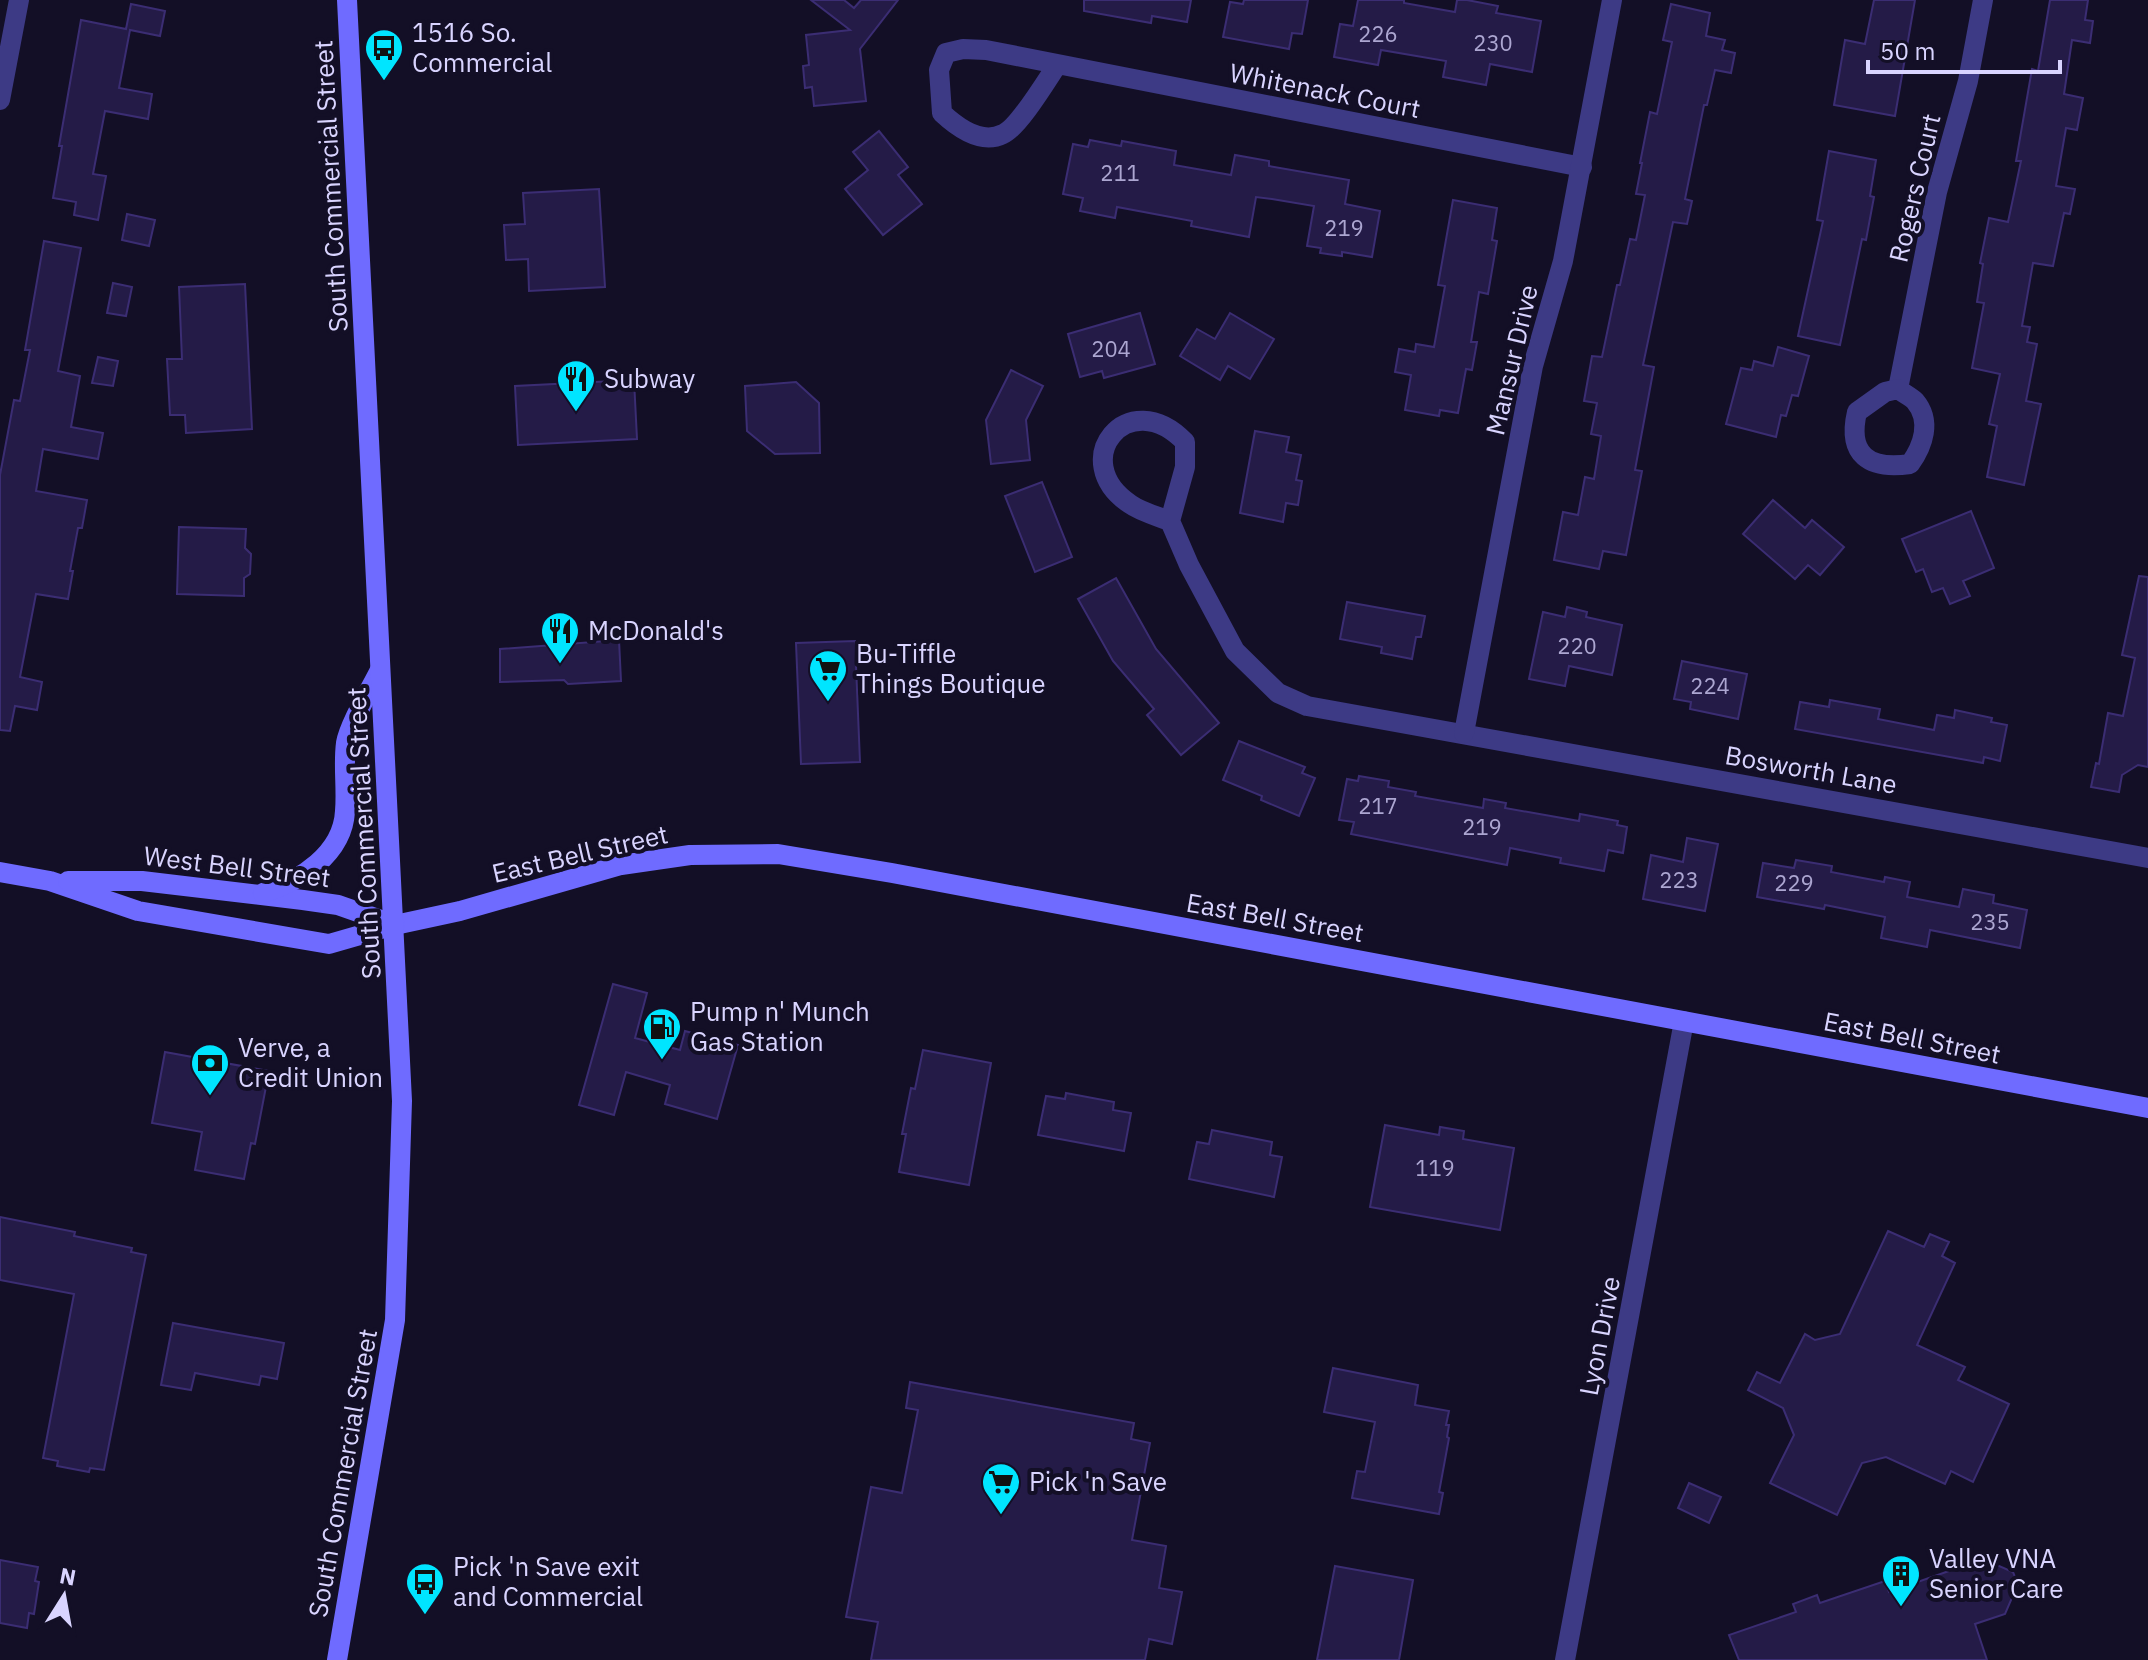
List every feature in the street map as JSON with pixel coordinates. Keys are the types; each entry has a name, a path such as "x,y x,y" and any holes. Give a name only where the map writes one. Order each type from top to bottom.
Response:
{"main road":[{"name":"South Commercial Street","path":"337,1660 395,1320 402,1101 347,0"},
{"path":"260,894 284,886 304,874 320,861 337,837 345,814 346,740 382,666"},
{"name":"East Bell Street","path":"395,925 460,911 621,865 690,855 778,854 2148,1108"},
{"name":"West Bell Street","path":"0,872 50,881 138,911 329,944 395,925"},
{"name":"West Bell Street","path":"50,881 142,881 260,894 338,905 395,925"}],"street":[{"path":"0,100 19,0"},
{"name":"Mansur Drive","path":"1464,733 1533,366 1563,261 1612,0"},
{"name":"Rogers Court","path":"1898,389 1937,192 1968,81 1983,0"},
{"name":"Whitenack Court","path":"1057,65 1004,134 984,137 958,129 942,113 939,70 946,53 963,49 986,50 1582,167"},
{"path":"1141,419 1158,423 1173,430 1185,442 1185,467 1170,521 1130,505 1110,486 1102,469 1103,451 1110,437 1123,424 1141,419"},
{"name":"Bosworth Lane","path":"1170,521 1189,565 1235,651 1278,693 1307,706 2148,858"},
{"name":"Lyon Drive","path":"1565,1660 1684,1021"}],"building":[{"path":"811,0 844,0 854,8 861,0 898,0 860,49 866,101 814,106 812,87 805,88 803,66 809,65 806,35 850,30"},
{"path":"1084,0 1191,0 1187,22 1152,16 1151,23 1084,11"},
{"path":"1244,0 1308,0 1302,34 1292,33 1289,49 1223,37 1230,2 1243,4"},
{"path":"1358,0 1404,0 1404,3 1455,12 1457,0 1467,0 1498,6 1496,13 1541,21 1532,72 1490,64 1486,85 1443,77 1446,61 1381,50 1378,65 1334,57 1340,24 1353,26"},
{"path":"1874,0 1915,0 1895,116 1834,105 1845,40 1865,44"},
{"path":"2050,0 2088,0 2085,20 2093,21 2090,43 2072,40 2064,94 2083,98 2077,130 2066,128 2056,186 2075,189 2070,214 2064,213 2053,266 2033,263 2022,326 2030,327 2027,342 2037,344 2026,401 2041,404 2024,485 1987,477 1997,426 1989,424 2000,374 1972,368 1984,303 1977,302 1983,264 1980,263 1989,218 2008,222 2021,161 2016,161 2032,69 2038,71"},
{"path":"131,4 165,11 160,36 130,30 119,88 152,94 148,119 105,111 93,174 106,176 98,220 74,215 76,202 53,198 81,20 126,29"},
{"path":"1671,4 1710,13 1706,36 1725,40 1722,50 1735,53 1731,73 1715,70 1707,105 1704,105 1685,199 1692,201 1687,224 1673,222 1643,365 1654,367 1635,470 1642,471 1626,555 1603,551 1599,569 1554,560 1563,512 1578,515 1585,477 1594,479 1601,436 1591,434 1597,403 1584,401 1592,356 1602,357 1630,239 1636,240 1645,195 1636,194 1640,163 1650,112 1657,114 1672,42 1663,40"},
{"path":"879,131 908,167 898,175 922,204 883,235 845,189 868,170 853,152"},
{"path":"1090,140 1121,146 1122,141 1176,151 1174,165 1231,175 1235,155 1269,161 1269,166 1349,180 1345,204 1380,211 1372,257 1342,252 1342,256 1320,253 1321,248 1307,246 1314,206 1272,199 1256,197 1249,237 1191,226 1192,221 1117,207 1115,218 1080,211 1083,198 1063,194 1073,144 1088,147"},
{"path":"1829,151 1876,160 1870,196 1874,197 1866,240 1862,239 1840,345 1798,336 1823,221 1817,220"},
{"path":"599,189 605,287 529,291 528,259 506,260 504,225 525,224 523,193"},
{"path":"1453,200 1497,208 1492,240 1497,241 1488,294 1479,292 1471,342 1477,342 1472,370 1466,369 1458,413 1440,410 1439,416 1405,410 1411,375 1395,372 1399,349 1415,352 1416,344 1434,347 1445,286 1438,285"},
{"path":"127,214 155,220 149,246 122,240"},
{"path":"44,241 81,248 58,371 80,376 71,427 103,433 98,459 43,449 36,491 87,500 82,528 78,528 68,599 36,594 20,677 42,682 37,710 15,706 10,731 0,730 0,475 14,400 20,401 30,350 25,350"},
{"path":"113,283 132,287 126,316 107,313"},
{"path":"245,284 252,429 186,433 185,415 170,415 167,359 182,359 179,287"},
{"path":"1140,313 1155,364 1104,378 1102,371 1080,377 1068,334"},
{"path":"1230,313 1274,339 1250,379 1228,366 1220,380 1180,356 1197,329 1215,339"},
{"path":"1778,347 1809,356 1798,396 1792,395 1786,416 1781,415 1776,437 1726,424 1741,368 1752,370 1754,361 1773,366"},
{"path":"98,357 118,361 113,386 92,383"},
{"path":"1011,370 1043,386 1026,420 1030,460 991,464 986,420"},
{"name":"Subway","path":"634,380 637,439 518,445 515,386"},
{"path":"796,382 819,403 820,453 775,454 747,431 745,386"},
{"path":"1255,431 1289,437 1286,452 1301,455 1296,480 1302,481 1298,505 1286,503 1283,522 1240,513"},
{"path":"1042,482 1072,557 1035,572 1005,496"},
{"path":"1773,500 1805,528 1812,520 1844,547 1820,575 1808,565 1795,579 1743,534"},
{"path":"1971,511 1994,568 1963,581 1970,596 1950,604 1943,588 1932,592 1923,569 1916,572 1902,539"},
{"path":"179,527 246,529 245,548 251,554 250,574 244,578 244,596 177,594"},
{"path":"2139,576 2148,577 2148,767 2138,765 2122,775 2119,792 2091,787 2096,763 2099,764 2108,713 2123,716 2135,658 2122,655"},
{"path":"1116,578 1156,649 1219,723 1181,755 1147,715 1154,709 1113,661 1078,599"},
{"path":"1347,602 1425,616 1421,637 1416,637 1412,659 1381,653 1382,647 1340,639"},
{"path":"1567,607 1587,612 1586,617 1622,625 1612,675 1569,666 1565,686 1529,679 1543,612 1565,617"},
{"name":"McDonald's","path":"619,640 621,681 568,684 564,680 500,682 500,649"},
{"name":"Bu-Tiffle Things Boutique","path":"855,641 860,762 801,764 796,643"},
{"path":"1682,661 1747,674 1738,719 1690,709 1691,702 1674,699"},
{"path":"1830,700 1880,709 1878,719 1934,730 1937,715 1954,718 1955,710 1992,718 1991,722 2007,725 2000,761 1984,757 1983,763 1795,729 1800,702 1829,707"},
{"path":"1239,741 1305,767 1302,773 1315,778 1299,816 1223,780"},
{"path":"1359,776 1389,781 1388,787 1416,792 1415,796 1483,808 1484,799 1506,803 1505,808 1579,821 1580,814 1618,821 1617,825 1627,827 1623,853 1608,850 1604,871 1560,863 1561,858 1510,848 1507,865 1351,834 1354,822 1339,820 1347,779 1358,781"},
{"path":"1687,838 1718,844 1705,911 1643,899 1651,855 1683,862"},
{"path":"1796,860 1832,866 1831,872 1884,882 1885,877 1910,882 1907,897 1959,907 1963,889 1994,895 1993,903 2027,910 2020,948 1930,930 1927,947 1881,938 1885,917 1825,905 1824,909 1757,897 1763,863 1794,868"},
{"name":"Pump n' Munch Gas Station","path":"613,984 647,993 635,1038 680,1050 685,1031 738,1045 717,1119 665,1104 670,1085 626,1072 614,1115 579,1105"},
{"path":"923,1050 991,1063 969,1185 899,1172 906,1134 902,1134 911,1088 915,1089"},
{"name":"Verve, a Credit Union","path":"165,1052 269,1071 255,1144 251,1143 244,1179 195,1170 202,1132 152,1123"},
{"path":"1066,1093 1114,1102 1113,1110 1131,1113 1124,1151 1038,1135 1046,1096 1065,1099"},
{"path":"1385,1125 1439,1135 1440,1127 1464,1131 1463,1139 1514,1148 1500,1230 1370,1207"},
{"path":"1212,1130 1272,1142 1270,1155 1282,1157 1274,1197 1189,1179 1197,1142 1209,1144"},
{"path":"0,1217 75,1232 74,1236 132,1248 131,1252 146,1255 104,1470 90,1468 89,1472 57,1466 58,1461 43,1458 74,1294 0,1280"},
{"path":"1888,1231 1924,1247 1930,1234 1949,1242 1942,1256 1955,1263 1917,1345 1965,1367 1958,1380 2009,1404 1973,1482 1951,1471 1945,1484 1886,1457 1862,1463 1837,1515 1770,1483 1794,1435 1783,1408 1748,1390 1757,1372 1780,1383 1805,1334 1815,1340 1840,1334"},
{"path":"173,1323 284,1343 277,1379 261,1376 259,1385 195,1373 191,1390 161,1385"},
{"path":"1333,1368 1418,1385 1415,1405 1449,1411 1446,1425 1449,1425 1449,1438 1439,1492 1443,1493 1439,1514 1352,1498 1357,1471 1365,1472 1375,1422 1324,1412"},
{"name":"Pick 'n Save","path":"910,1382 1134,1423 1131,1439 1150,1443 1132,1540 1166,1546 1159,1588 1182,1592 1172,1644 1149,1639 1145,1660 871,1660 878,1622 846,1617 871,1487 902,1493 918,1410 906,1408"},
{"path":"1689,1483 1721,1497 1709,1523 1678,1508"},
{"name":"Valley VNA Senior Care","path":"1989,1557 1992,1563 2013,1572 2018,1584 2005,1614 1975,1624 1987,1660 1739,1660 1729,1635 1796,1612 1793,1604 1817,1595 1820,1603 1885,1581 1889,1592"},
{"path":"0,1560 38,1567 34,1614 29,1613 27,1628 0,1623"},
{"path":"1335,1566 1413,1580 1399,1660 1317,1660"}],"place":[{"name":"1516 So. Commercial","path":"384,82"},
{"name":"Subway","path":"576,413"},
{"name":"McDonald's","path":"560,665"},
{"name":"Bu-Tiffle Things Boutique","path":"828,703"},
{"name":"Pump n' Munch Gas Station","path":"662,1061"},
{"name":"Verve, a Credit Union","path":"210,1097"},
{"name":"Pick 'n Save","path":"1001,1516"},
{"name":"Valley VNA Senior Care","path":"1901,1608"},
{"name":"Pick 'n Save exit and Commercial","path":"425,1616"}]}
